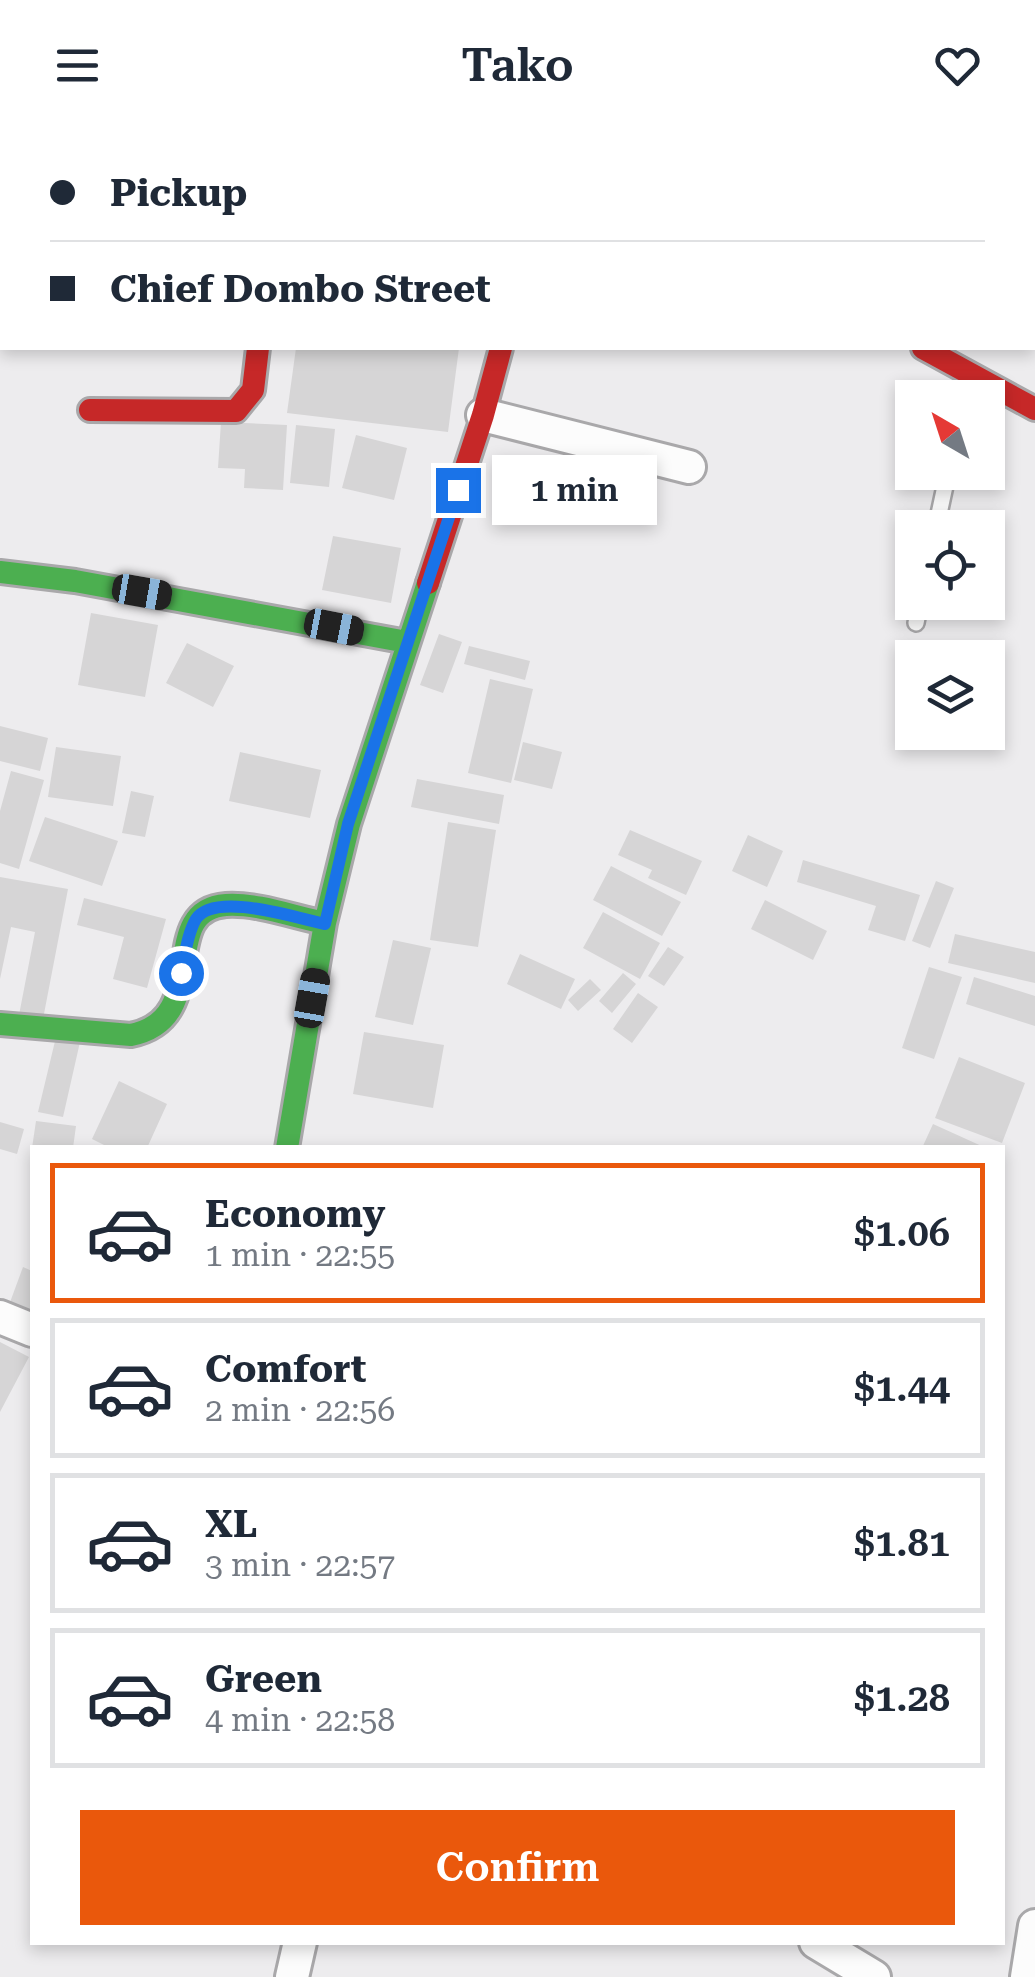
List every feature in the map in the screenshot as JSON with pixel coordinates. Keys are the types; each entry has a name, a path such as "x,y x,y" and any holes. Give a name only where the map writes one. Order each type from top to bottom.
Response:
{"street":[{"path":"90,410 236,411 250,400 257,379 258,350"},
{"path":"288,1145 325,924 348,824 483,415 500,350"},
{"path":"926,350 972,383 998,386 1035,409"},
{"path":"483,415 689,466"},
{"path":"0,572 75,581 407,642"},
{"path":"0,1024 131,1035 149,1031 172,1010 190,935 196,919 206,909 225,904 325,924"},
{"path":"0,1316 30,1329"},
{"path":"1027,1977 1035,1926"},
{"path":"292,1977 299,1945"},
{"path":"821,1945 874,1977"}],"building":[{"path":"296,350 459,350 448,432 287,413"},
{"path":"221,422 287,425 283,490 244,488 245,469 218,468"},
{"path":"296,425 335,429 329,487 290,483"},
{"path":"356,435 407,448 394,500 342,488"},
{"path":"333,536 401,548 391,603 322,590"},
{"path":"91,613 158,625 145,697 78,685"},
{"path":"439,634 462,642 443,693 420,685"},
{"path":"187,643 234,666 213,707 166,683"},
{"path":"469,646 530,661 525,680 464,664"},
{"path":"490,679 533,689 511,783 468,773"},
{"path":"0,726 48,738 40,771 0,761"},
{"path":"523,742 562,752 552,789 514,780"},
{"path":"56,747 121,756 113,806 48,797"},
{"path":"240,752 321,770 310,818 229,801"},
{"path":"11,771 44,780 19,869 0,863 0,811"},
{"path":"417,779 504,795 499,824 411,807"},
{"path":"131,791 154,796 145,837 122,833"},
{"path":"45,817 118,841 102,886 29,861"},
{"path":"448,822 496,830 478,947 430,940"},
{"path":"630,830 702,861 686,895 648,878 652,870 618,855"},
{"path":"748,835 783,851 767,887 732,871"},
{"path":"803,860 920,895 905,941 868,930 876,906 797,882"},
{"path":"611,866 681,902 662,936 593,900"},
{"path":"0,877 68,889 43,1019 19,1015 35,932 11,927 0,979"},
{"path":"936,881 954,888 930,948 912,941"},
{"path":"84,898 166,919 147,988 113,979 124,937 77,925"},
{"path":"765,900 827,931 813,960 751,929"},
{"path":"603,912 660,943 640,979 583,948"},
{"path":"955,934 1035,952 1035,983 948,963"},
{"path":"393,940 431,948 413,1025 375,1017"},
{"path":"668,947 684,957 664,986 648,976"},
{"path":"520,954 575,979 561,1009 507,984"},
{"path":"929,967 962,977 934,1059 902,1048"},
{"path":"623,973 636,984 612,1013 599,1001"},
{"path":"974,977 1035,996 1035,1026 966,1004"},
{"path":"590,979 601,990 578,1011 568,1000"},
{"path":"638,993 658,1007 632,1043 613,1029"},
{"path":"364,1032 444,1045 433,1108 353,1094"},
{"path":"56,1037 80,1042 63,1117 38,1112"},
{"path":"959,1057 1025,1083 1002,1143 935,1118"},
{"path":"119,1081 167,1104 148,1145 104,1145 92,1139"},
{"path":"36,1121 76,1126 73,1145 32,1145"},
{"path":"0,1122 24,1129 17,1154 0,1149"},
{"path":"933,1124 979,1145 923,1145"},
{"path":"23,1267 30,1270 30,1312 9,1305"},
{"path":"0,1342 29,1357 0,1412"}],"traffic: fast":[{"path":"0,572 75,581 407,642"},
{"path":"288,1145 325,923 349,824 428,583"},
{"path":"0,1024 131,1035 156,1025 171,1008 193,925 205,911 226,905 251,906 325,923"}],"traffic: jam":[{"path":"90,410 236,411 253,390 258,350"},
{"path":"428,583 500,350"},
{"path":"927,350 1035,409"}],"route":[{"path":"181,973 196,919 206,909 225,904 325,924 348,824 458,490"}]}
